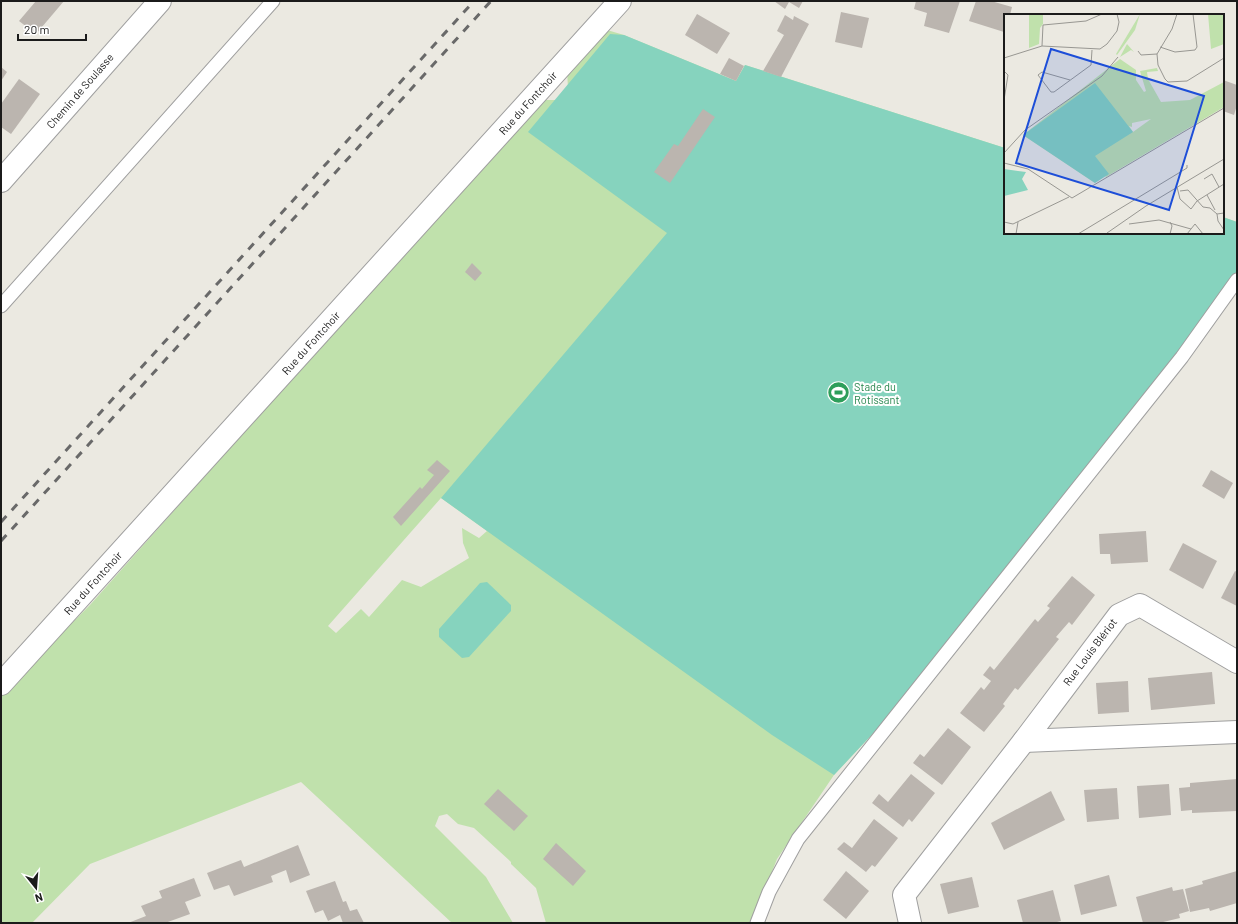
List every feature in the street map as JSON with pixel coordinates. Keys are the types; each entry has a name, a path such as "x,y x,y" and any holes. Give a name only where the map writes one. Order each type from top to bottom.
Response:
{"street":[{"name":"Chemin de Soulasse","path":"1,182 160,1"},
{"name":"Rue du Fontchoir","path":"1,684 620,1"},
{"name":"Rue Louis Blériot","path":"910,923 904,895 1024,741 1119,615 1140,605 1237,662"},
{"path":"1024,741 1237,732"}],"lane":[{"path":"1,306 273,1"},
{"path":"757,923 769,892 798,839 1182,357 1237,280"}],"green space":[{"path":"607,30 624,35 736,81 745,65 1004,148 901,219 1125,364 1232,225 1224,217 1237,222 1237,273 978,607 930,662 879,727 834,775 777,859 758,907 749,923 546,923 536,888 511,864 511,862 474,828 458,824 447,814 439,816 435,826 486,877 513,923 452,923 301,782 90,864 32,923 1,923 1,694 90,605 540,100 558,100 1044,358 568,89 567,69","holes":["441,498 487,531 479,538 462,528 463,543 469,558 421,587 402,580 369,617 361,609 336,633 328,626"]},
{"name":"Stade du Rotissant","path":"610,34 624,35 736,81 745,65 1004,148 1004,234 1224,234 1224,217 1237,222 1237,273 1198,327 978,607 930,662 879,727 834,775 772,735 441,498 667,233 528,132"},
{"path":"487,582 511,605 511,611 469,657 462,658 439,637 439,629 480,583"}],"building":[{"path":"36,1 64,1 36,34 19,21"},
{"path":"774,1 803,1 799,8 789,2 785,9"},
{"path":"916,1 960,1 949,33 924,26 927,13 914,9"},
{"path":"976,1 991,1 1012,7 1010,14 1004,14 1004,32 969,21"},
{"path":"841,12 869,18 862,48 835,42"},
{"path":"697,14 730,33 717,54 685,35"},
{"path":"785,15 793,20 794,16 809,24 781,77 763,71 784,35 777,31"},
{"path":"729,58 744,66 736,81 720,74"},
{"path":"1,67 7,72 1,81"},
{"path":"19,79 40,94 11,134 1,127 1,104"},
{"path":"1224,80 1237,85 1237,105 1234,115 1224,111"},
{"path":"703,109 715,117 670,183 654,172 674,144 678,146"},
{"path":"472,263 482,273 475,281 465,272"},
{"path":"437,460 450,471 401,526 393,517 420,487 422,489 434,475 427,470"},
{"path":"1211,470 1233,483 1224,499 1202,486"},
{"path":"1146,531 1148,562 1111,564 1110,554 1100,554 1099,534"},
{"path":"1183,543 1217,561 1203,589 1169,570"},
{"path":"1235,571 1237,572 1237,606 1221,598"},
{"path":"1072,576 1095,595 1072,625 1069,622 1056,637 1059,639 1018,690 1015,688 1003,704 1005,706 984,732 960,713 981,687 984,690 991,681 983,675 990,666 994,670 1035,619 1038,622 1050,608 1047,606"},
{"path":"1212,672 1215,704 1151,710 1148,678"},
{"path":"1128,681 1129,712 1098,714 1096,683"},
{"path":"948,728 971,747 942,785 913,763 920,754 924,757"},
{"path":"911,774 935,793 912,822 909,819 903,827 872,803 879,794 888,802"},
{"path":"1237,779 1237,811 1192,813 1192,810 1181,811 1179,788 1190,787 1190,783"},
{"path":"1169,784 1171,815 1139,818 1137,786"},
{"path":"1117,788 1119,819 1087,822 1084,790"},
{"path":"498,789 528,816 514,831 484,804"},
{"path":"1051,791 1065,820 1004,850 991,823"},
{"path":"874,819 898,838 875,867 872,865 866,872 837,849 844,842 852,848"},
{"path":"556,843 586,871 573,886 543,859"},
{"path":"298,845 310,875 290,883 286,870 271,876 273,882 234,896 229,885 214,890 207,873 241,860 244,867"},
{"path":"846,871 869,891 846,919 823,900"},
{"path":"1237,871 1237,903 1210,911 1209,908 1190,912 1185,889 1203,884 1202,881"},
{"path":"1109,875 1117,906 1081,915 1074,885"},
{"path":"972,877 979,907 948,914 940,884"},
{"path":"194,878 201,896 185,902 190,914 165,923 128,923 146,916 141,906 162,898 159,891"},
{"path":"335,881 343,902 346,901 350,911 357,909 364,923 343,923 340,915 328,921 323,910 315,913 306,891"},
{"path":"1172,887 1173,891 1183,889 1189,911 1179,914 1180,918 1159,923 1143,923 1136,897"},
{"path":"1053,890 1061,921 1053,923 1023,923 1017,900"}],"railway":[{"path":"1,522 474,1"},
{"path":"1,541 491,1"}],"place":[{"name":"Stade du Rotissant","path":"838,393"}]}
